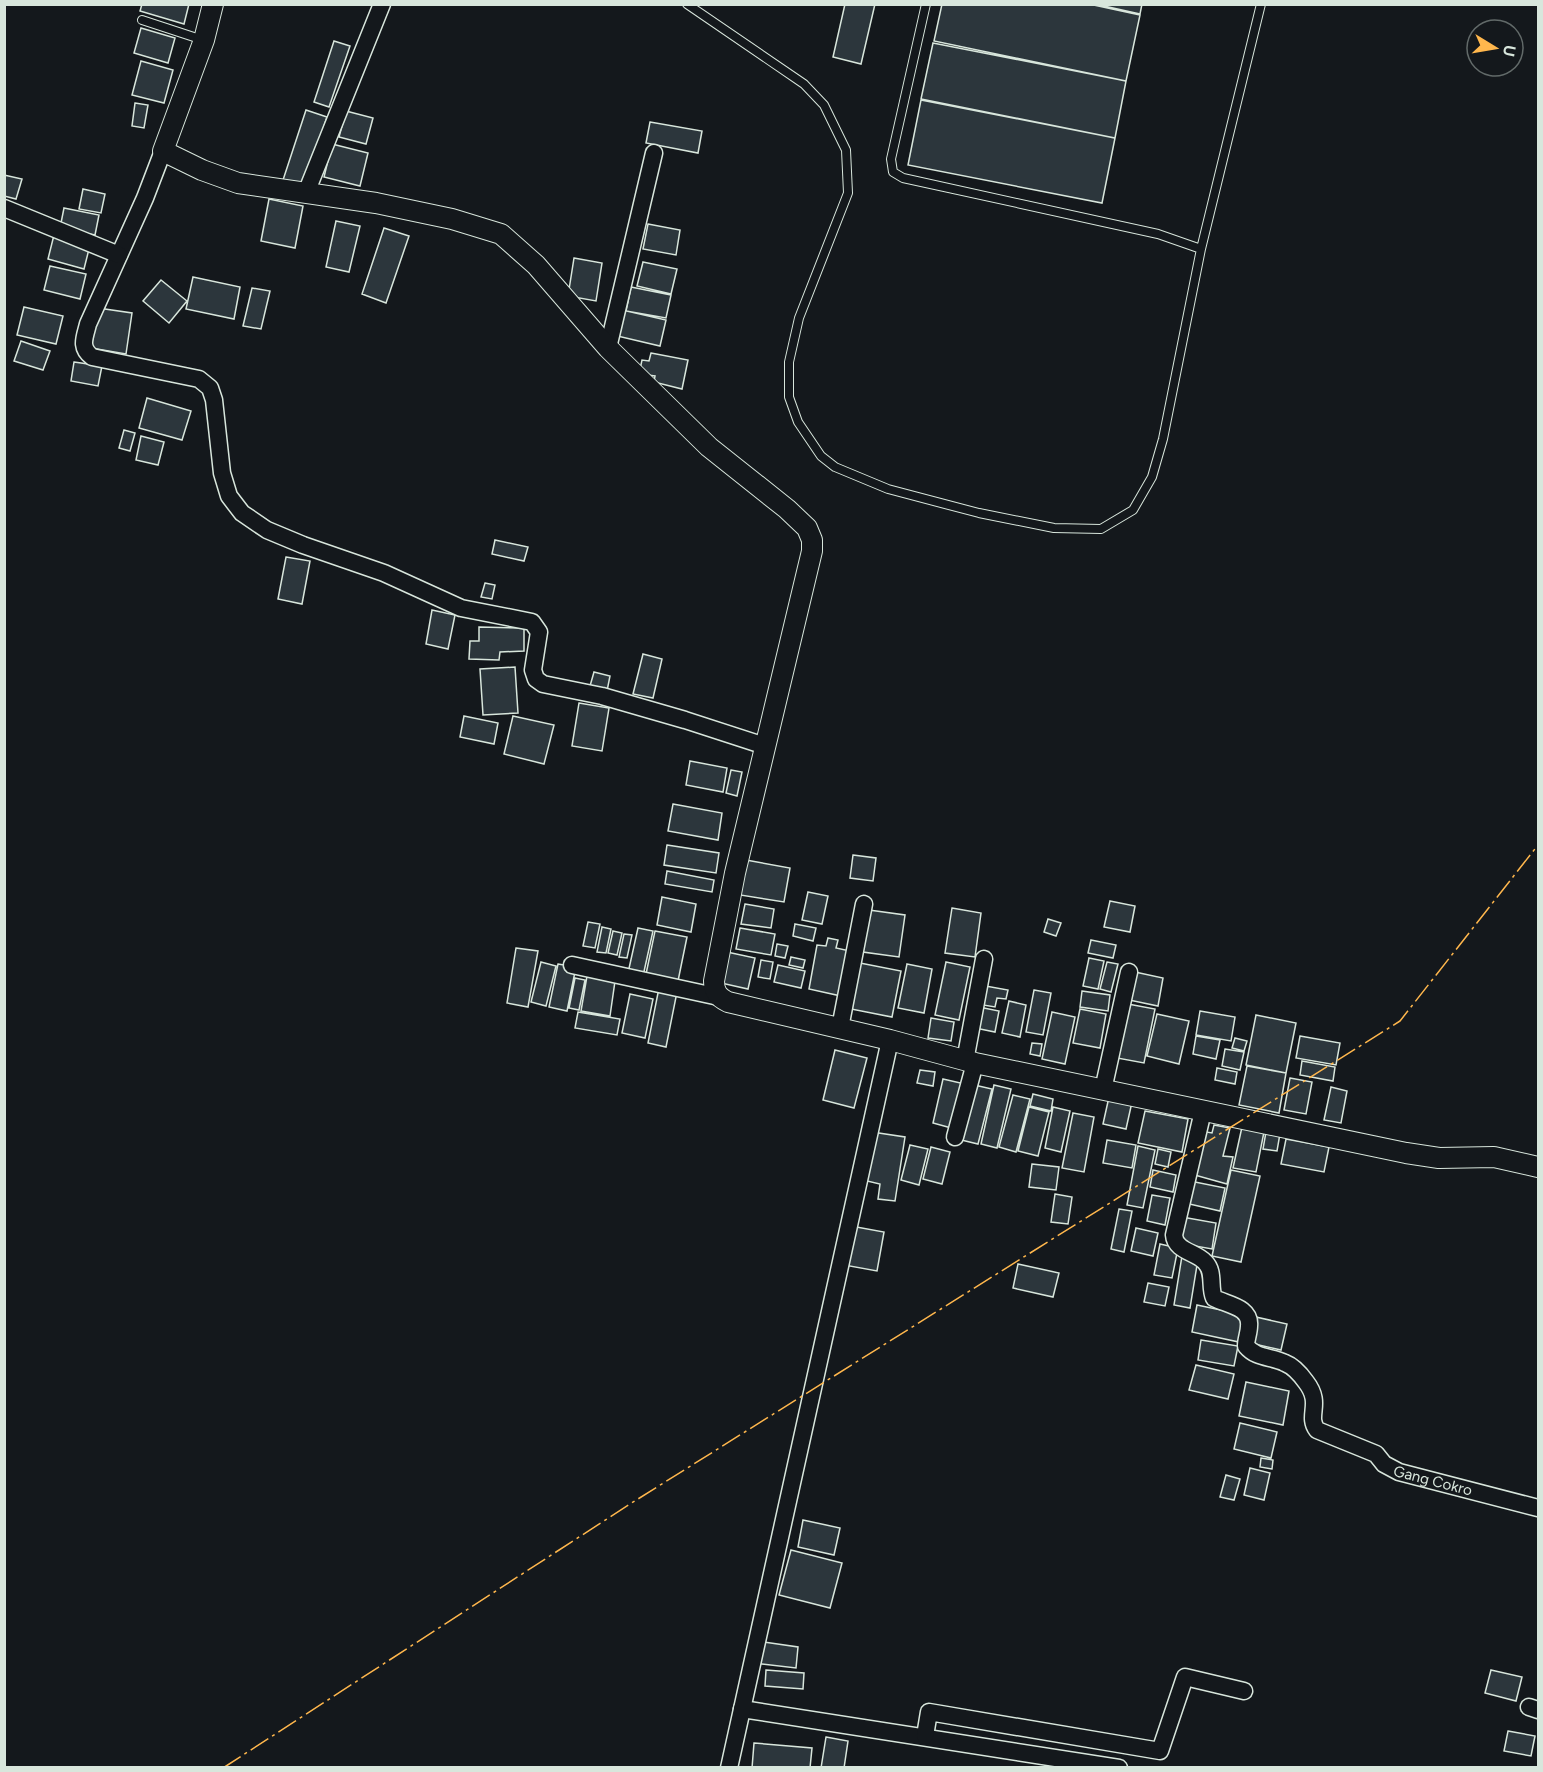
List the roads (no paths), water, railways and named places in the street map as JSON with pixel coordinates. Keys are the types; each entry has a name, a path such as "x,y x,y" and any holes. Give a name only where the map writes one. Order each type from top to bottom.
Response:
{"street":[{"path":"213,4 204,40 163,151 120,255 88,324 83,345 85,352 92,357 199,379 210,388 214,400 222,473 229,496 242,513 267,530 384,573 461,608 532,622 539,632 534,670 536,680 543,684 602,696 765,746"},
{"path":"306,193 382,4"},
{"path":"163,151 202,170 238,183 376,203 452,219 501,234 536,265 608,348 709,447 807,528 812,540 812,551 735,873 714,981 719,997"},
{"path":"608,348 654,153"},
{"path":"4,208 120,255"},
{"path":"840,1028 864,904"},
{"path":"955,1137 970,1062 984,959"},
{"path":"572,965 719,997 728,1002 890,1040 970,1062 1203,1111 1406,1153 1439,1158 1494,1157 1539,1167"},
{"path":"1103,1090 1130,972"},
{"path":"729,1767 890,1040"},
{"name":"Gang Cokro","path":"1203,1111 1174,1241 1178,1246 1204,1261 1209,1269 1214,1298 1241,1309 1250,1318 1246,1346 1250,1351 1286,1363 1306,1381 1315,1396 1313,1422 1317,1430 1376,1454 1384,1464 1399,1472 1539,1508"},
{"path":"925,1736 929,1712 1160,1751 1185,1677 1244,1691"},
{"path":"742,1709 1119,1767"}],"lane":[{"path":"687,4 804,84 824,105 846,150 848,193 800,318 789,362 789,397 798,422 821,456 836,466 888,489 980,513 1054,528 1101,529 1133,510 1152,477 1163,439 1201,249 1261,4"},
{"path":"926,4 891,159 893,172 903,178 1158,234 1201,249"},
{"path":"141,20 204,40"}]}
